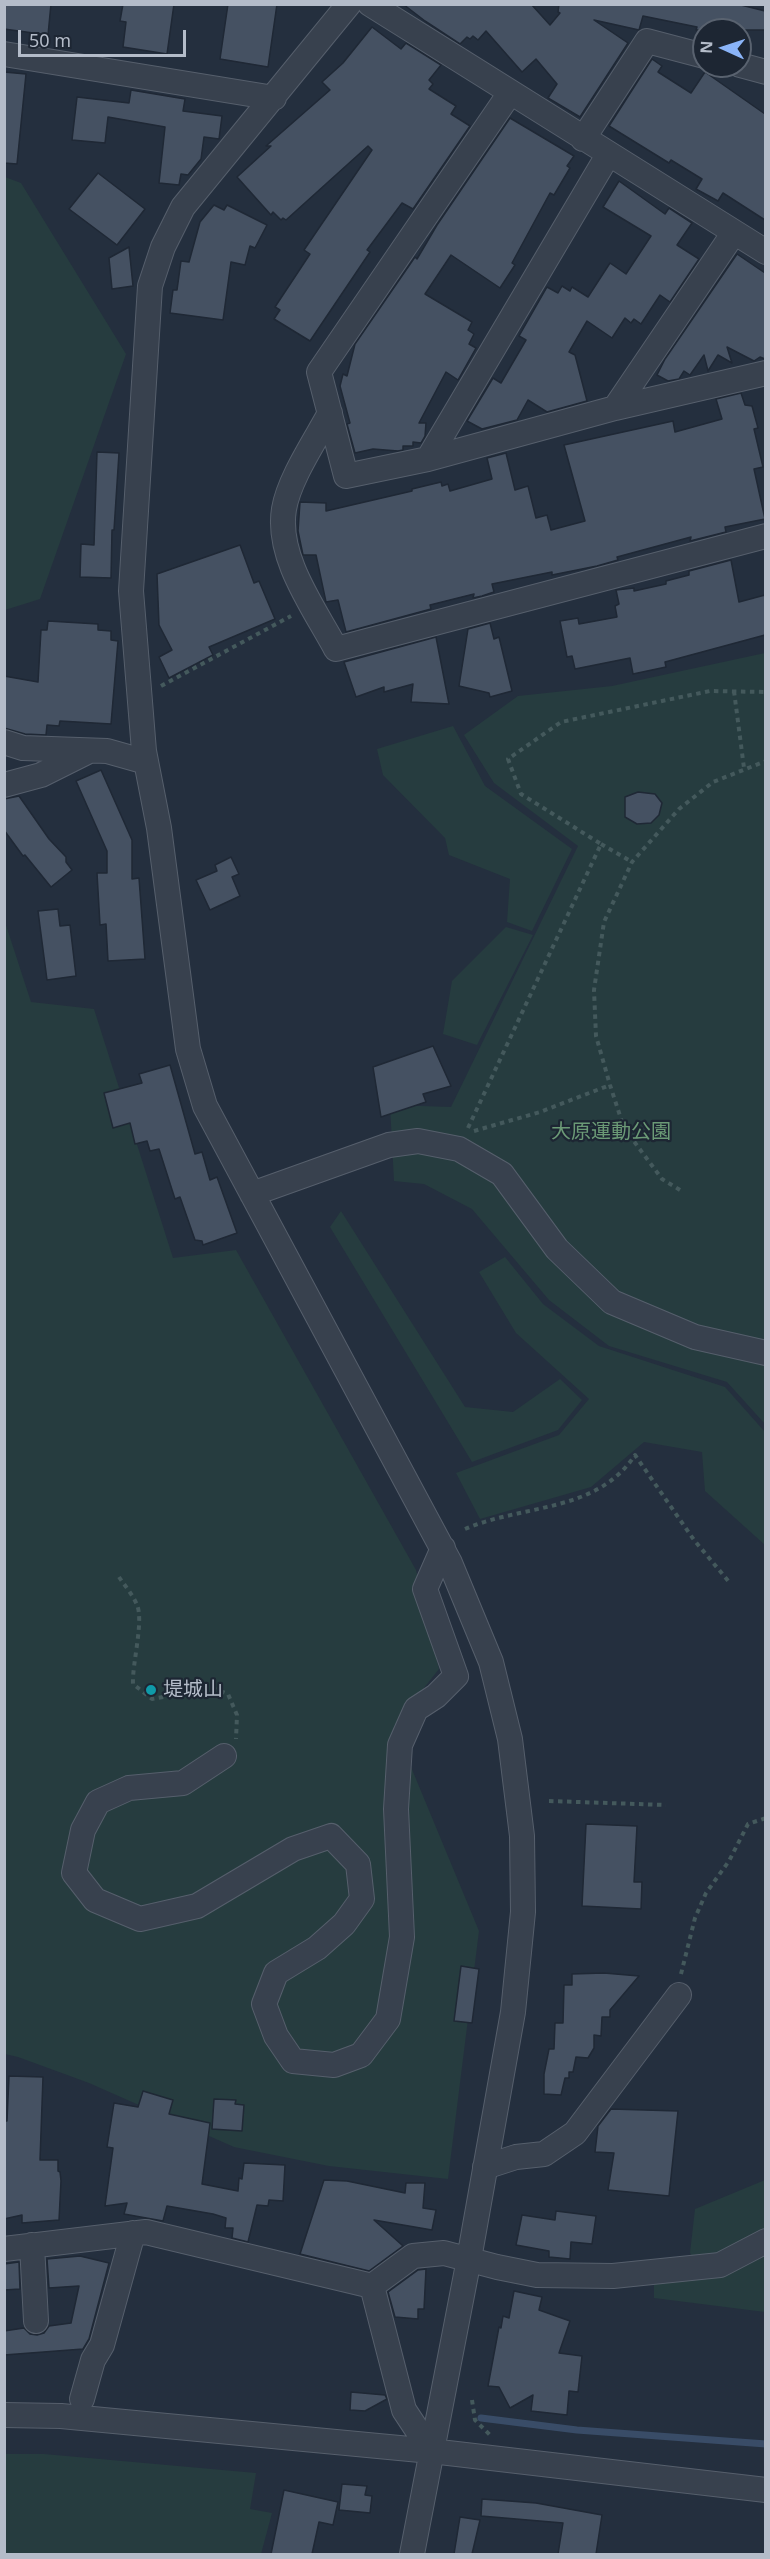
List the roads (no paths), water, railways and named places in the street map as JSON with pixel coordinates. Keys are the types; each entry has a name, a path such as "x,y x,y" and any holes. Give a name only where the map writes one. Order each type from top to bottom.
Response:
{"street":[{"path":"349,4 183,207 163,247 150,286 131,591 146,762 159,828 188,1049 206,1106 443,1548 491,1662 510,1739 522,1836 523,1912 513,2013 469,2259 412,2554"},
{"path":"370,4 765,252"},
{"path":"583,139 647,41 692,53"},
{"path":"4,54 274,98"},
{"path":"510,93 319,372 346,476 428,459 615,408 765,373"},
{"path":"428,459 608,155"},
{"path":"615,408 733,234"},
{"path":"330,413 295,479 284,507 282,532 287,556 336,649 765,536"},
{"path":"4,742 22,748 107,751 146,762"},
{"path":"4,785 40,775 91,750"},
{"path":"252,1194 389,1145 418,1141 459,1149 502,1174 557,1249 612,1302 695,1337 765,1353"},
{"path":"224,1756 183,1783 129,1788 98,1802 83,1830 74,1873 95,1900 140,1920 197,1906 293,1849 331,1836 358,1864 362,1899 344,1924 317,1948 276,1973 264,2004 276,2036 293,2061 334,2065 362,2055 388,2019 402,1937 396,1809 400,1745 416,1709 436,1696 456,1676 425,1589 443,1548"},
{"path":"485,2167 516,2157 544,2154 575,2133 679,1995"},
{"path":"4,2249 146,2232 372,2286 413,2256 444,2253 537,2275 612,2276 720,2265 765,2241"},
{"path":"82,2399 93,2360 105,2336 133,2233"},
{"path":"32,2244 36,2321"},
{"path":"372,2286 404,2410 431,2451"},
{"path":"4,2415 61,2416 431,2451 765,2490"}],"waterway":[{"path":"481,2418 577,2430 766,2444"}],"place":[{"name":"堤城山","path":"151,1690"}],"park label":[{"name":"大原運動公園","path":"611,1132"}]}
